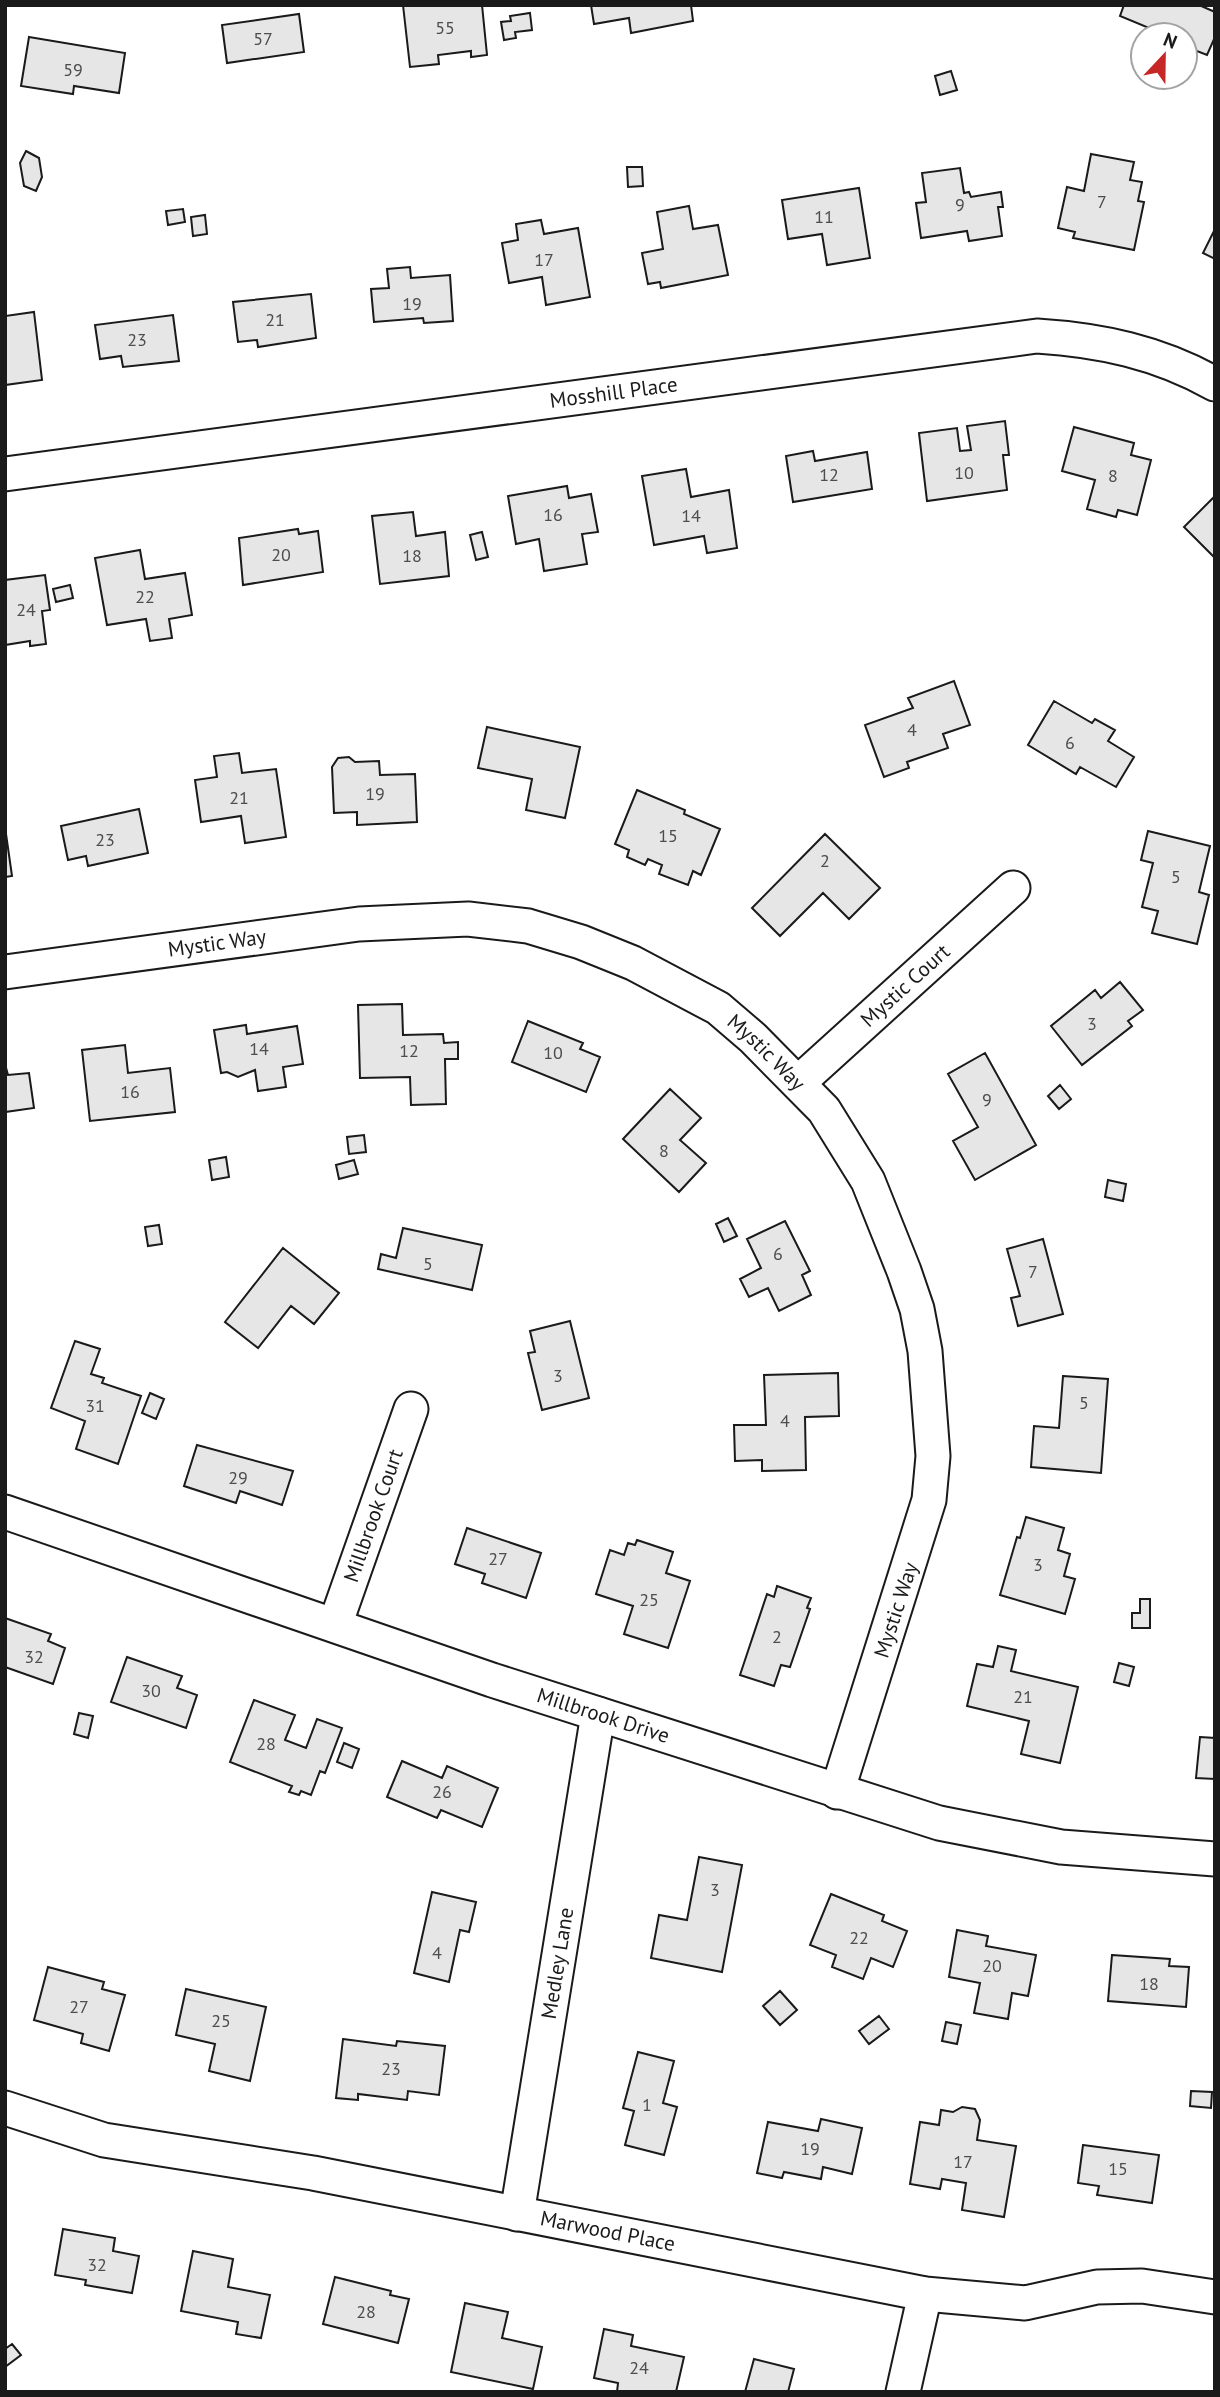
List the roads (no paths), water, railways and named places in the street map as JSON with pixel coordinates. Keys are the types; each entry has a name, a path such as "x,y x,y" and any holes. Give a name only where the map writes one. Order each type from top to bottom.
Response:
{"street":[{"name":"Mosshill Place","path":"5,474 1037,336 1092,340 1140,352 1187,368 1215,384"},
{"name":"Mystic Court","path":"798,1083 1013,888"},
{"name":"Mystic Way","path":"5,972 359,924 468,919 528,926 633,962 718,1008 753,1038 824,1110 868,1181 917,1309 931,1400 933,1456 929,1500 838,1792"},
{"name":"Millbrook Court","path":"335,1625 411,1409"},
{"name":"Millbrook Drive","path":"5,1512 598,1714 939,1824 1061,1847 1215,1859"},
{"name":"Medley Lane","path":"517,2214 598,1714"},
{"name":"Marwood Place","path":"5,2108 104,2140 313,2174 925,2294 1025,2303 1097,2287 1142,2286 1215,2297"},
{"path":"903,2392 925,2294"}]}
